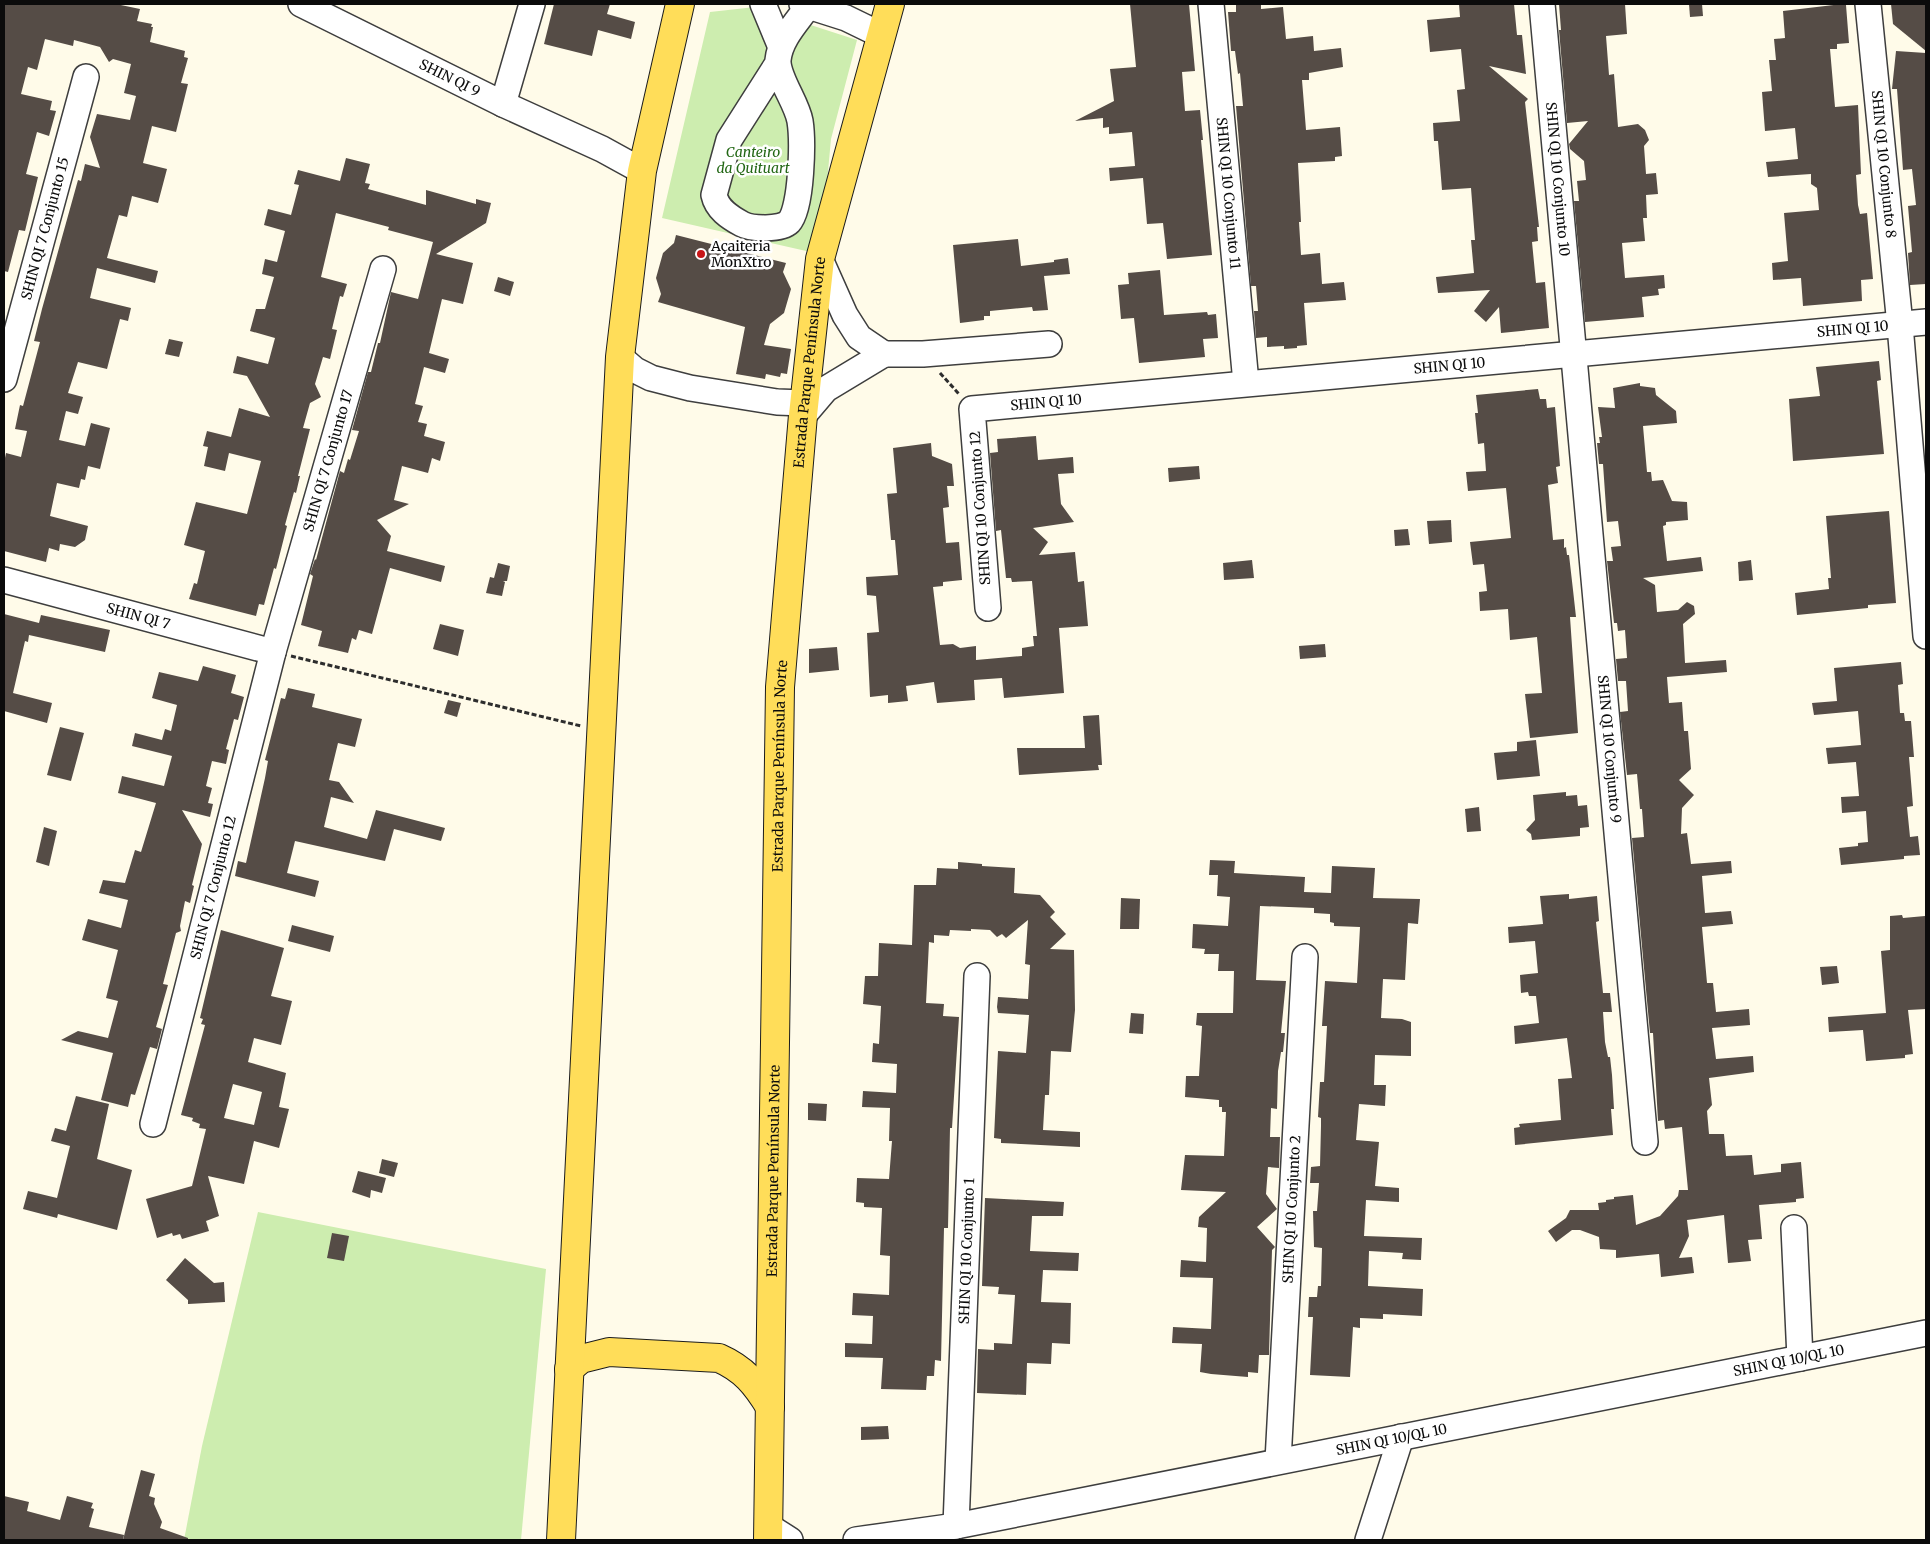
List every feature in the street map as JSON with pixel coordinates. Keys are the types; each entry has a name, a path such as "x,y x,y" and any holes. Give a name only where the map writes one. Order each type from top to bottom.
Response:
{"main road":[{"path":"561,1540 620,357 644,162 680,4"},
{"name":"Estrada Parque Península Norte","path":"775,1535 770,1407 780,687 804,410 820,259 890,4"},
{"path":"569,1369 581,1360 609,1352 718,1358 735,1365 749,1376 770,1407"}],"street":[{"name":"SHIN QI 9","path":"300,4 503,104 602,149 644,162"},
{"path":"503,104 532,4"},
{"path":"763,4 779,54 800,120 801,179 790,221 784,225 754,227 742,224 719,207 714,195 729,140 779,54 806,4 846,18 881,35"},
{"name":"SHIN QI 10 Conjunto 11","path":"1211,4 1246,383"},
{"name":"SHIN QI 10 Conjunto 10","path":"1542,4 1574,354"},
{"name":"SHIN QI 10 Conjunto 8","path":"1868,4 1900,324 1926,636"},
{"name":"SHIN QI 7 Conjunto 15","path":"4,379 86,77"},
{"path":"820,259 845,315 860,337 884,354"},
{"name":"SHIN QI 7 Conjunto 17","path":"273,652 382,269"},
{"name":"SHIN QI 10","path":"972,409 1926,322"},
{"path":"620,357 635,370 651,378 690,388 757,399 804,410 826,389 884,354 923,354 1049,344"},
{"name":"SHIN QI 10 Conjunto 9","path":"1574,354 1645,1142"},
{"name":"SHIN QI 10 Conjunto 12","path":"972,409 988,608"},
{"name":"SHIN QI 7","path":"4,580 273,652"},
{"name":"SHIN QI 7 Conjunto 12","path":"153,1124 273,652"},
{"name":"SHIN QI 10 Conjunto 2","path":"1278,1461 1305,957"},
{"name":"SHIN QI 10 Conjunto 1","path":"973,1529 977,976"},
{"path":"1794,1228 1800,1358"},
{"name":"SHIN QI 10/QL 10","path":"856,1540 973,1529 1278,1461 1926,1333"},
{"path":"1368,1540 1402,1437"}],"path":[{"path":"923,354 972,409"},
{"path":"273,652 601,731"}],"green space":[{"name":"Canteiro da Quituart","path":"755,7 857,40 831,139 826,193 815,253 662,218 710,12"},
{"path":"258,1212 546,1269 521,1540 184,1540 202,1446"}],"building":[{"path":"4,4 116,4 140,9 137,21 152,24 151,27 153,27 150,42 185,51 184,57 188,58 181,83 188,84 176,132 152,126 143,163 167,169 158,203 132,196 127,217 119,215 107,258 158,271 155,283 97,268 90,298 131,308 128,321 120,319 107,369 78,362 68,393 83,397 78,414 66,411 59,440 85,446 91,423 110,428 100,469 88,466 85,480 81,479 79,488 57,483 50,516 88,526 85,540 75,547 60,544 59,551 49,548 46,562 4,551 4,463 6,453 21,457 27,431 15,429 20,405 23,406 40,342 34,341 42,309 78,180 81,181 85,164 100,168 90,137 97,114 130,120 136,96 124,93 131,64 113,59 109,62 100,47 74,40 73,46 45,39 37,70 28,67 21,94 52,101 50,110 56,111 49,136 37,132 26,174 38,177 25,231 19,230 8,272 4,271"},
{"path":"554,4 610,4 607,14 635,22 631,39 598,30 592,56 544,44"},
{"path":"1130,4 1189,4 1195,71 1182,72 1185,111 1200,110 1212,255 1167,259 1163,223 1147,224 1143,178 1110,181 1109,168 1135,166 1132,132 1109,134 1109,127 1103,128 1103,118 1075,121 1114,101 1110,69 1136,67"},
{"path":"1261,4 1261,9 1283,7 1286,39 1313,36 1314,51 1341,48 1343,67 1309,73 1309,80 1302,80 1306,130 1340,127 1342,156 1335,157 1335,161 1298,163 1301,222 1299,222 1301,255 1320,253 1322,284 1344,282 1346,300 1304,303 1307,345 1297,346 1297,348 1284,349 1284,346 1267,347 1267,337 1256,338 1254,311 1258,311 1256,286 1251,286 1236,106 1243,106 1240,73 1238,74 1235,51 1231,51 1228,12 1236,12 1236,5"},
{"path":"1459,4 1514,4 1517,35 1522,35 1526,74 1489,66 1528,99 1525,102 1539,227 1537,227 1538,241 1532,242 1536,283 1545,282 1549,328 1501,333 1499,307 1486,322 1474,311 1490,290 1438,293 1436,277 1474,273 1471,240 1475,240 1471,188 1442,190 1438,141 1434,141 1433,123 1460,121 1457,90 1465,89 1461,49 1430,52 1427,20 1460,17"},
{"path":"1559,4 1625,4 1627,34 1606,36 1609,75 1614,74 1618,127 1638,124 1645,130 1649,140 1644,146 1646,174 1656,173 1658,194 1646,195 1647,218 1643,218 1645,241 1622,243 1625,278 1664,275 1665,288 1658,289 1659,295 1642,297 1644,317 1585,322 1574,201 1579,201 1577,181 1586,180 1584,161 1570,149 1569,144 1588,121 1567,123 1559,30 1561,30"},
{"path":"1689,4 1702,4 1703,16 1690,17"},
{"path":"1891,4 1926,4 1926,51 1893,24"},
{"path":"1846,5 1849,43 1837,44 1837,49 1830,49 1835,107 1858,105 1861,174 1856,175 1858,205 1860,214 1867,213 1873,279 1861,280 1862,301 1803,306 1801,278 1773,280 1772,263 1788,261 1784,213 1819,210 1817,188 1811,184 1811,174 1768,177 1766,162 1798,159 1795,128 1765,131 1762,92 1772,91 1769,60 1776,60 1774,39 1785,38 1783,11"},
{"path":"1896,51 1926,53 1926,284 1910,285 1908,253 1912,252 1908,206 1916,205 1912,169 1903,170 1897,89 1892,89"},
{"path":"346,158 370,164 365,183 370,184 368,189 426,205 426,190 476,204 476,199 491,203 486,223 436,254 473,263 463,304 442,299 429,353 449,359 445,373 424,367 415,404 423,406 418,422 427,424 424,436 445,442 440,461 432,458 428,473 402,466 394,500 409,504 377,520 391,536 387,551 445,566 441,582 390,568 372,634 359,630 356,640 352,638 348,653 318,646 322,631 301,625 313,576 310,574 316,560 340,471 344,473 359,431 352,430 368,372 371,372 378,343 380,343 391,292 418,299 433,242 388,230 389,227 336,213 321,277 347,284 343,297 340,296 332,329 337,330 330,359 323,357 315,384 321,397 310,403 303,428 310,429 298,476 300,476 296,493 294,492 285,525 287,526 276,569 274,568 264,605 259,604 256,616 189,599 194,583 197,584 205,551 184,545 196,502 247,514 261,461 229,453 225,471 204,466 208,447 203,446 207,431 231,437 239,408 270,417 247,376 233,373 237,356 268,364 275,338 250,331 256,309 265,309 274,277 262,274 265,259 277,262 285,231 264,225 268,209 291,215 299,185 294,184 298,170 340,181"},
{"path":"676,235 786,263 783,272 791,289 784,313 770,324 764,345 791,349 787,374 781,373 780,377 766,374 765,379 736,374 745,327 658,302 661,294 656,278 663,253 674,243"},
{"path":"1018,239 1021,266 1054,262 1054,260 1068,258 1070,274 1044,276 1048,310 1033,311 1032,307 990,311 990,316 984,316 984,320 960,323 953,245"},
{"path":"1160,270 1164,315 1207,312 1208,315 1216,314 1218,338 1203,339 1205,357 1139,363 1134,318 1121,319 1118,285 1129,284 1128,273"},
{"path":"498,277 514,282 510,296 494,291"},
{"path":"169,339 183,342 179,357 165,354"},
{"path":"1879,361 1881,380 1877,381 1884,454 1793,461 1789,399 1820,396 1816,367"},
{"path":"1640,383 1640,386 1655,388 1656,395 1676,411 1677,423 1643,426 1647,472 1651,472 1652,481 1663,480 1672,501 1687,502 1688,520 1666,522 1666,525 1663,526 1667,561 1701,557 1703,571 1643,578 1655,585 1657,612 1678,610 1687,602 1694,606 1695,614 1683,624 1685,663 1726,660 1727,672 1667,677 1669,703 1682,702 1684,731 1688,731 1691,769 1679,780 1694,795 1682,808 1681,834 1687,833 1691,864 1731,861 1732,873 1702,876 1705,913 1731,911 1733,924 1702,927 1707,983 1713,983 1716,1012 1749,1009 1750,1025 1712,1028 1716,1059 1753,1056 1754,1072 1709,1078 1712,1105 1707,1111 1709,1134 1724,1134 1726,1156 1752,1155 1754,1175 1781,1172 1781,1164 1801,1162 1804,1198 1796,1199 1796,1202 1759,1205 1762,1239 1748,1240 1751,1261 1728,1263 1724,1215 1687,1220 1689,1236 1679,1258 1692,1257 1694,1273 1661,1277 1659,1254 1616,1258 1616,1250 1600,1249 1599,1237 1580,1230 1572,1230 1556,1242 1548,1231 1566,1218 1570,1210 1599,1210 1598,1203 1614,1199 1614,1197 1633,1195 1636,1225 1660,1216 1678,1196 1679,1190 1688,1190 1682,1127 1665,1129 1664,1120 1658,1121 1653,1033 1650,1033 1632,838 1644,837 1642,809 1640,809 1637,774 1627,775 1620,712 1628,711 1626,681 1618,681 1616,659 1627,658 1625,630 1618,631 1617,623 1614,623 1607,561 1613,561 1611,547 1621,546 1618,521 1607,522 1603,464 1599,464 1597,443 1600,443 1599,437 1602,437 1598,407 1615,408 1613,388"},
{"path":"1538,389 1540,399 1546,399 1547,408 1555,407 1560,466 1556,467 1558,483 1548,485 1553,540 1564,539 1564,548 1566,547 1567,555 1569,555 1576,617 1570,617 1578,733 1530,738 1525,694 1542,693 1537,637 1510,640 1508,609 1480,611 1479,592 1487,591 1484,564 1473,565 1470,542 1511,538 1506,488 1468,491 1466,472 1486,471 1484,443 1478,444 1475,413 1478,413 1476,395"},
{"path":"1036,436 1038,460 1073,457 1074,473 1058,474 1061,504 1074,522 1033,528 1048,542 1039,555 1075,552 1078,582 1084,581 1088,626 1059,628 1064,693 1004,698 1002,678 974,680 975,700 937,703 934,682 906,686 908,701 888,703 888,695 870,697 867,633 879,632 876,596 867,595 866,577 898,575 895,540 891,540 887,494 897,493 893,448 931,443 932,456 952,464 954,486 947,486 949,507 943,508 946,543 959,542 962,580 943,582 943,586 933,587 940,645 953,644 960,648 976,646 976,660 1022,656 1022,648 1034,646 1033,636 1037,636 1032,581 1012,582 1011,578 1006,578 1001,530 996,531 990,453 998,452 997,439"},
{"path":"1199,466 1200,479 1169,482 1168,468"},
{"path":"1889,511 1896,603 1868,605 1868,608 1797,615 1795,593 1829,589 1828,578 1831,578 1826,516"},
{"path":"1451,520 1452,542 1429,544 1427,521"},
{"path":"1408,529 1410,545 1395,546 1394,530"},
{"path":"1252,560 1254,578 1224,580 1223,563"},
{"path":"1751,560 1753,580 1739,581 1738,562"},
{"path":"498,563 510,566 507,581 503,581 505,582 502,596 486,593 490,577 494,578"},
{"path":"4,614 39,623 41,615 110,630 105,652 29,635 28,642 25,641 13,693 52,703 47,723 4,711"},
{"path":"440,624 464,630 458,656 433,649"},
{"path":"1325,644 1326,657 1300,659 1299,646"},
{"path":"837,647 839,670 809,673 809,649"},
{"path":"1901,662 1903,684 1898,685 1900,713 1904,713 1905,721 1911,721 1914,757 1909,757 1913,806 1907,807 1910,837 1918,836 1920,855 1904,856 1904,859 1841,865 1839,848 1858,846 1858,843 1868,842 1866,811 1842,813 1841,797 1859,796 1856,762 1828,764 1826,748 1861,745 1858,711 1814,715 1812,703 1837,701 1834,668"},
{"path":"203,666 236,675 231,693 244,697 238,720 234,719 226,749 229,750 226,764 212,761 206,786 212,788 208,803 213,804 210,817 182,810 202,844 192,885 194,886 190,903 185,901 180,926 181,931 176,933 163,984 168,985 156,1027 162,1029 157,1049 150,1047 135,1095 131,1094 128,1107 101,1100 113,1053 61,1040 78,1031 108,1038 118,1001 106,998 118,950 82,940 88,919 121,928 128,900 99,893 103,880 125,883 135,850 141,852 156,803 118,793 122,776 164,786 172,756 132,746 135,733 162,740 165,729 171,731 177,705 152,698 159,672 198,681"},
{"path":"288,688 315,694 312,707 362,719 355,747 338,743 329,780 339,782 354,803 331,797 324,827 367,839 376,810 445,828 441,841 394,829 385,861 295,841 287,873 319,881 315,897 235,876 238,861 246,863 265,778 268,761 265,760 281,698 285,699"},
{"path":"448,700 461,703 457,717 444,713"},
{"path":"1099,715 1102,765 1098,765 1099,770 1019,775 1017,748 1085,748 1083,716"},
{"path":"60,727 84,733 71,781 47,775"},
{"path":"1536,740 1540,776 1497,780 1494,753 1517,751 1517,742"},
{"path":"1566,792 1566,796 1577,795 1578,806 1587,805 1589,827 1580,828 1580,836 1532,840 1531,834 1526,830 1535,820 1533,795"},
{"path":"1479,807 1481,831 1467,832 1465,809"},
{"path":"44,827 57,831 49,866 36,862"},
{"path":"1210,860 1235,861 1234,873 1305,877 1304,892 1331,893 1332,866 1375,868 1373,898 1420,899 1418,924 1408,923 1405,980 1383,979 1381,1018 1402,1019 1411,1022 1411,1056 1375,1055 1374,1085 1386,1085 1385,1106 1359,1104 1356,1140 1379,1142 1375,1186 1399,1188 1399,1202 1366,1200 1364,1236 1422,1238 1421,1260 1402,1259 1403,1253 1369,1251 1368,1286 1423,1289 1422,1316 1383,1314 1383,1319 1360,1318 1360,1328 1353,1327 1350,1377 1310,1375 1313,1317 1308,1317 1309,1297 1317,1297 1318,1286 1321,1286 1322,1248 1314,1247 1313,1211 1317,1211 1319,1183 1310,1183 1311,1167 1320,1166 1321,1118 1318,1117 1320,1082 1324,1082 1327,1026 1322,1026 1325,981 1357,983 1360,927 1334,926 1334,923 1330,922 1330,914 1314,913 1314,908 1260,906 1256,980 1286,981 1281,1033 1285,1033 1278,1071 1277,1109 1271,1108 1270,1137 1280,1137 1279,1168 1268,1167 1266,1194 1277,1209 1257,1227 1275,1247 1272,1250 1269,1355 1259,1355 1258,1373 1248,1372 1248,1377 1211,1374 1200,1372 1202,1344 1172,1343 1173,1327 1211,1329 1213,1278 1180,1277 1181,1260 1206,1262 1207,1228 1198,1227 1199,1217 1226,1192 1181,1190 1185,1155 1224,1156 1226,1112 1222,1112 1222,1107 1219,1107 1219,1100 1185,1097 1186,1076 1199,1076 1202,1026 1196,1025 1197,1013 1233,1013 1234,971 1218,971 1219,954 1204,954 1205,949 1192,948 1193,924 1228,926 1230,897 1217,896 1218,875 1209,875"},
{"path":"958,862 1015,868 1014,893 1040,895 1055,912 1050,917 1066,934 1050,949 1074,950 1075,1010 1071,1052 1051,1051 1049,1095 1045,1095 1043,1130 1080,1132 1080,1147 1001,1143 1001,1139 994,1138 998,1051 1026,1053 1029,1015 998,1013 997,1007 998,997 1028,999 1030,965 1025,964 1028,920 1006,938 1002,934 997,937 990,930 971,929 971,931 950,930 949,936 934,935 934,943 929,942 926,1003 944,1004 943,1016 959,1017 952,1128 950,1128 948,1228 944,1228 941,1361 935,1360 934,1376 927,1376 926,1390 881,1389 883,1358 845,1357 845,1343 872,1344 873,1316 852,1315 853,1293 889,1295 890,1256 880,1255 882,1208 864,1207 864,1203 856,1202 857,1178 889,1179 892,1141 889,1141 890,1108 862,1107 863,1091 896,1093 897,1064 872,1062 873,1043 879,1044 881,1006 863,1004 865,976 878,976 879,943 912,945 914,885 936,885 937,868 958,869"},
{"path":"1569,894 1569,899 1597,896 1599,921 1596,922 1603,993 1610,993 1612,1012 1603,1012 1605,1042 1608,1057 1610,1057 1612,1075 1614,1109 1611,1109 1613,1135 1515,1145 1514,1128 1520,1127 1519,1124 1561,1120 1558,1079 1572,1078 1567,1038 1515,1044 1514,1026 1539,1023 1536,996 1529,996 1528,992 1521,993 1520,975 1538,973 1535,941 1509,943 1508,927 1543,924 1540,896"},
{"path":"1121,898 1140,899 1139,929 1120,929"},
{"path":"1902,915 1903,918 1925,916 1926,1009 1908,1010 1913,1054 1905,1055 1905,1058 1866,1061 1863,1030 1829,1032 1828,1017 1886,1013 1881,951 1890,950 1890,916"},
{"path":"292,925 334,936 330,952 288,941"},
{"path":"221,930 284,948 271,996 292,1001 281,1045 254,1038 248,1062 286,1073 279,1107 289,1109 279,1148 254,1141 244,1184 208,1176 219,1216 206,1221 209,1231 182,1239 180,1234 173,1236 172,1233 157,1238 146,1199 192,1186 206,1129 199,1128 200,1124 192,1121 193,1118 181,1115 205,1025 201,1024 203,1019 200,1018","holes":["233,1084 262,1092 254,1125 224,1118"]},
{"path":"1837,966 1839,983 1822,985 1820,967"},
{"path":"1131,1013 1144,1014 1143,1034 1129,1033"},
{"path":"76,1096 109,1104 97,1159 132,1170 117,1230 58,1214 57,1218 23,1209 28,1191 57,1198 70,1146 51,1141 55,1128 66,1131"},
{"path":"808,1103 827,1104 826,1121 808,1120"},
{"path":"382,1159 398,1163 394,1177 379,1173"},
{"path":"358,1171 386,1178 382,1193 371,1190 370,1198 352,1192"},
{"path":"985,1198 1064,1202 1063,1216 1032,1216 1030,1251 1079,1253 1078,1271 1043,1270 1041,1302 1071,1303 1070,1344 1052,1343 1051,1364 1027,1363 1026,1395 977,1393 978,1349 994,1350 994,1343 1012,1344 1015,1295 998,1294 999,1287 982,1286"},
{"path":"332,1233 349,1236 344,1261 327,1258"},
{"path":"185,1258 214,1283 224,1282 225,1302 188,1304 188,1300 166,1280"},
{"path":"888,1426 889,1439 861,1440 861,1427"},
{"path":"141,1470 155,1474 149,1496 155,1498 154,1504 162,1522 160,1528 188,1538 188,1540 123,1540"},
{"path":"4,1496 29,1502 27,1511 60,1520 67,1496 93,1503 91,1508 94,1509 89,1527 124,1535 123,1540 4,1540"}],"place":[{"name":"Açaiteria MonXtro","path":"701,254"}]}
